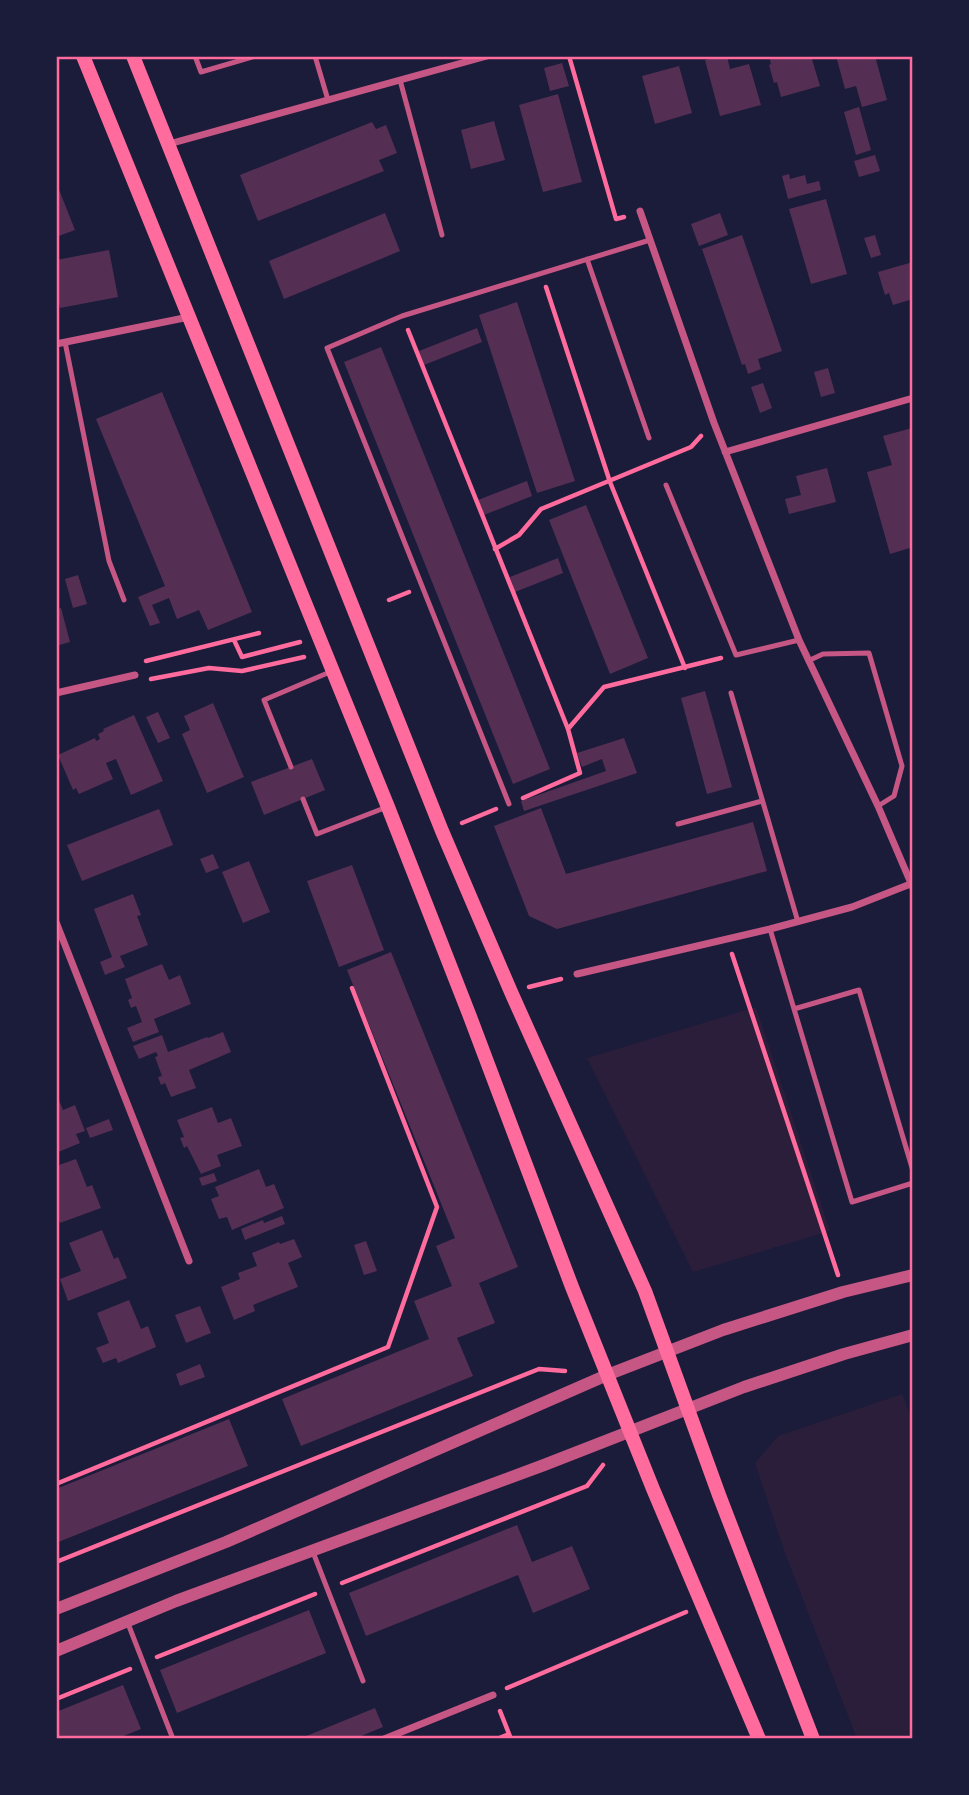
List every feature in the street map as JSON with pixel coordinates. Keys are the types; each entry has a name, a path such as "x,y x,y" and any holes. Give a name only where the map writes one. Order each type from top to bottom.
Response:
{"main road":[{"path":"83,56 388,807 607,1375 759,1739"},
{"path":"133,56 442,831 645,1291 687,1409 813,1739"}],"street":[{"path":"169,144 487,56"},
{"path":"577,974 798,922 852,907 912,885 878,806 799,640 714,423 640,211"},
{"path":"56,344 189,317"},
{"path":"725,452 913,398"},
{"path":"56,693 135,675"},
{"path":"56,922 189,1261"},
{"path":"56,1609 226,1542 607,1375 723,1330 843,1292 913,1275"},
{"path":"56,1651 176,1601 313,1552 744,1387 831,1358 913,1335"},
{"path":"384,1739 493,1695"}],"lane":[{"path":"195,56 201,72 256,56"},
{"path":"315,56 328,100"},
{"path":"400,80 442,235"},
{"path":"509,804 327,348 402,317 650,240"},
{"path":"587,259 649,438"},
{"path":"65,342 109,561 124,600"},
{"path":"666,485 736,655 799,640"},
{"path":"808,661 823,654 869,653 902,766 894,796 878,806"},
{"path":"291,767 264,700 333,671"},
{"path":"731,693 798,922"},
{"path":"303,799 317,834 388,807"},
{"path":"678,824 762,801"},
{"path":"770,929 852,1202 913,1183"},
{"path":"794,1009 859,990 913,1171"},
{"path":"313,1552 363,1681"},
{"path":"127,1621 173,1739"}],"path":[{"path":"569,56 616,219 640,211"},
{"path":"541,273 610,482 684,668"},
{"path":"402,317 568,729 580,773 442,831"},
{"path":"495,549 519,535 541,509 691,447 714,423"},
{"path":"649,438 658,462"},
{"path":"259,633 138,663 135,675 154,679 209,668 242,671 325,652"},
{"path":"234,640 242,657 273,649"},
{"path":"568,729 604,687 736,655"},
{"path":"727,939 843,1292"},
{"path":"511,992 577,974"},
{"path":"56,1484 388,1347 438,1207 352,988"},
{"path":"56,1562 539,1369 566,1371"},
{"path":"56,1699 327,1588 587,1486 604,1464"},
{"path":"497,1739 510,1737 493,1695 513,1684 703,1605"}],"shaded area":[{"path":"756,1007 830,1231 693,1272 587,1058"},
{"path":"902,1394 913,1422 913,1739 857,1739 785,1553 755,1463 778,1436"}],"building":[{"path":"727,56 730,69 749,64 761,105 720,116 705,60"},
{"path":"769,56 811,56 820,86 781,97 777,82 774,83"},
{"path":"836,56 875,56 887,100 862,107 856,86 845,89"},
{"path":"562,63 569,86 550,91 544,68"},
{"path":"679,66 692,113 655,124 642,76"},
{"path":"558,94 582,182 543,192 519,105"},
{"path":"859,107 871,150 856,155 844,112"},
{"path":"494,121 505,160 471,169 461,130"},
{"path":"372,122 376,129 386,125 397,153 379,160 384,171 258,221 240,175"},
{"path":"875,155 880,171 859,177 854,161"},
{"path":"789,174 790,179 805,175 807,184 819,181 821,190 788,199 782,176"},
{"path":"56,182 75,230 56,237"},
{"path":"826,199 847,274 811,284 789,209"},
{"path":"385,213 400,251 284,299 269,261"},
{"path":"720,213 728,235 699,246 691,224"},
{"path":"742,235 782,351 758,359 761,369 748,374 745,364 742,365 702,249"},
{"path":"875,235 881,255 871,258 864,238"},
{"path":"109,250 118,297 60,308 56,298 56,260"},
{"path":"913,262 913,299 893,305 889,293 885,295 878,272"},
{"path":"517,302 575,481 537,493 479,315"},
{"path":"477,328 482,342 424,365 419,351"},
{"path":"381,347 550,769 513,784 344,362"},
{"path":"828,368 835,393 821,397 814,372"},
{"path":"763,383 772,408 760,413 751,387"},
{"path":"162,392 252,612 208,630 199,610 177,619 169,598 152,605 160,623 150,626 138,597 165,586 96,419"},
{"path":"912,428 913,547 890,554 867,472 892,465 883,436"},
{"path":"827,468 836,502 789,514 785,499 801,495 796,476"},
{"path":"527,481 532,496 484,515 478,500"},
{"path":"586,505 648,658 610,674 549,520"},
{"path":"558,558 563,573 515,592 510,577"},
{"path":"78,575 87,604 73,608 65,579"},
{"path":"61,608 70,642 56,646 56,609"},
{"path":"705,691 732,787 707,794 681,698"},
{"path":"213,703 244,777 207,793 182,734 190,730 184,716"},
{"path":"158,712 170,738 158,743 146,717"},
{"path":"134,715 163,781 131,795 116,759 106,763 113,779 79,794 76,788 73,790 58,755 95,738 96,741 100,739 98,734 104,731 103,729"},
{"path":"624,738 637,773 524,811 521,801 606,771 602,759 582,767 577,753"},
{"path":"312,759 325,790 264,815 251,782"},
{"path":"541,808 566,874 753,822 767,871 557,929 529,916 494,826"},
{"path":"159,809 173,845 82,881 67,845"},
{"path":"213,854 219,868 206,873 200,859"},
{"path":"249,861 270,912 243,923 222,872"},
{"path":"352,865 384,950 339,967 307,881"},
{"path":"133,894 141,915 137,916 148,945 120,956 125,967 105,975 100,962 112,957 94,909"},
{"path":"391,952 518,1267 479,1283 495,1323 457,1338 473,1376 301,1446 282,1399 429,1339 414,1301 452,1286 436,1246 455,1238 347,970"},
{"path":"162,964 169,980 180,975 191,1004 154,1019 159,1032 133,1042 127,1028 142,1022 136,1006 131,1008 128,1000 132,998 125,979"},
{"path":"223,1032 231,1052 189,1070 196,1088 171,1097 165,1083 161,1085 158,1077 162,1076 155,1057 158,1056 156,1052 139,1059 133,1046 162,1035 168,1052"},
{"path":"56,1093 63,1110 75,1105 85,1131 76,1134 80,1143 56,1153"},
{"path":"212,1107 218,1123 231,1118 242,1146 217,1155 221,1166 201,1174 187,1146 184,1148 180,1138 184,1137 177,1120"},
{"path":"109,1119 113,1130 90,1138 86,1128"},
{"path":"76,1159 87,1187 92,1185 101,1208 60,1223 56,1212 56,1166"},
{"path":"259,1169 266,1187 274,1184 284,1208 232,1230 227,1217 219,1219 211,1199 219,1196 215,1187"},
{"path":"214,1173 217,1181 202,1186 199,1178"},
{"path":"282,1216 285,1224 245,1240 241,1229"},
{"path":"102,1230 114,1259 118,1257 127,1278 68,1301 60,1279 81,1271 69,1243"},
{"path":"294,1239 302,1257 288,1263 298,1287 253,1305 255,1311 234,1320 221,1287 240,1279 238,1273 257,1266 252,1253"},
{"path":"366,1241 377,1271 364,1275 354,1245"},
{"path":"129,1300 141,1329 148,1326 156,1347 118,1363 116,1358 103,1363 96,1348 109,1343 97,1313"},
{"path":"200,1306 211,1333 186,1343 175,1315"},
{"path":"200,1364 205,1377 180,1386 176,1374"},
{"path":"229,1419 248,1466 56,1543 56,1489"},
{"path":"517,1525 532,1562 572,1546 590,1589 533,1613 518,1575 366,1636 349,1593"},
{"path":"309,1610 326,1653 177,1713 160,1670"},
{"path":"123,1685 141,1729 116,1739 56,1739 56,1712"},
{"path":"375,1708 383,1727 354,1739 299,1739"}]}
